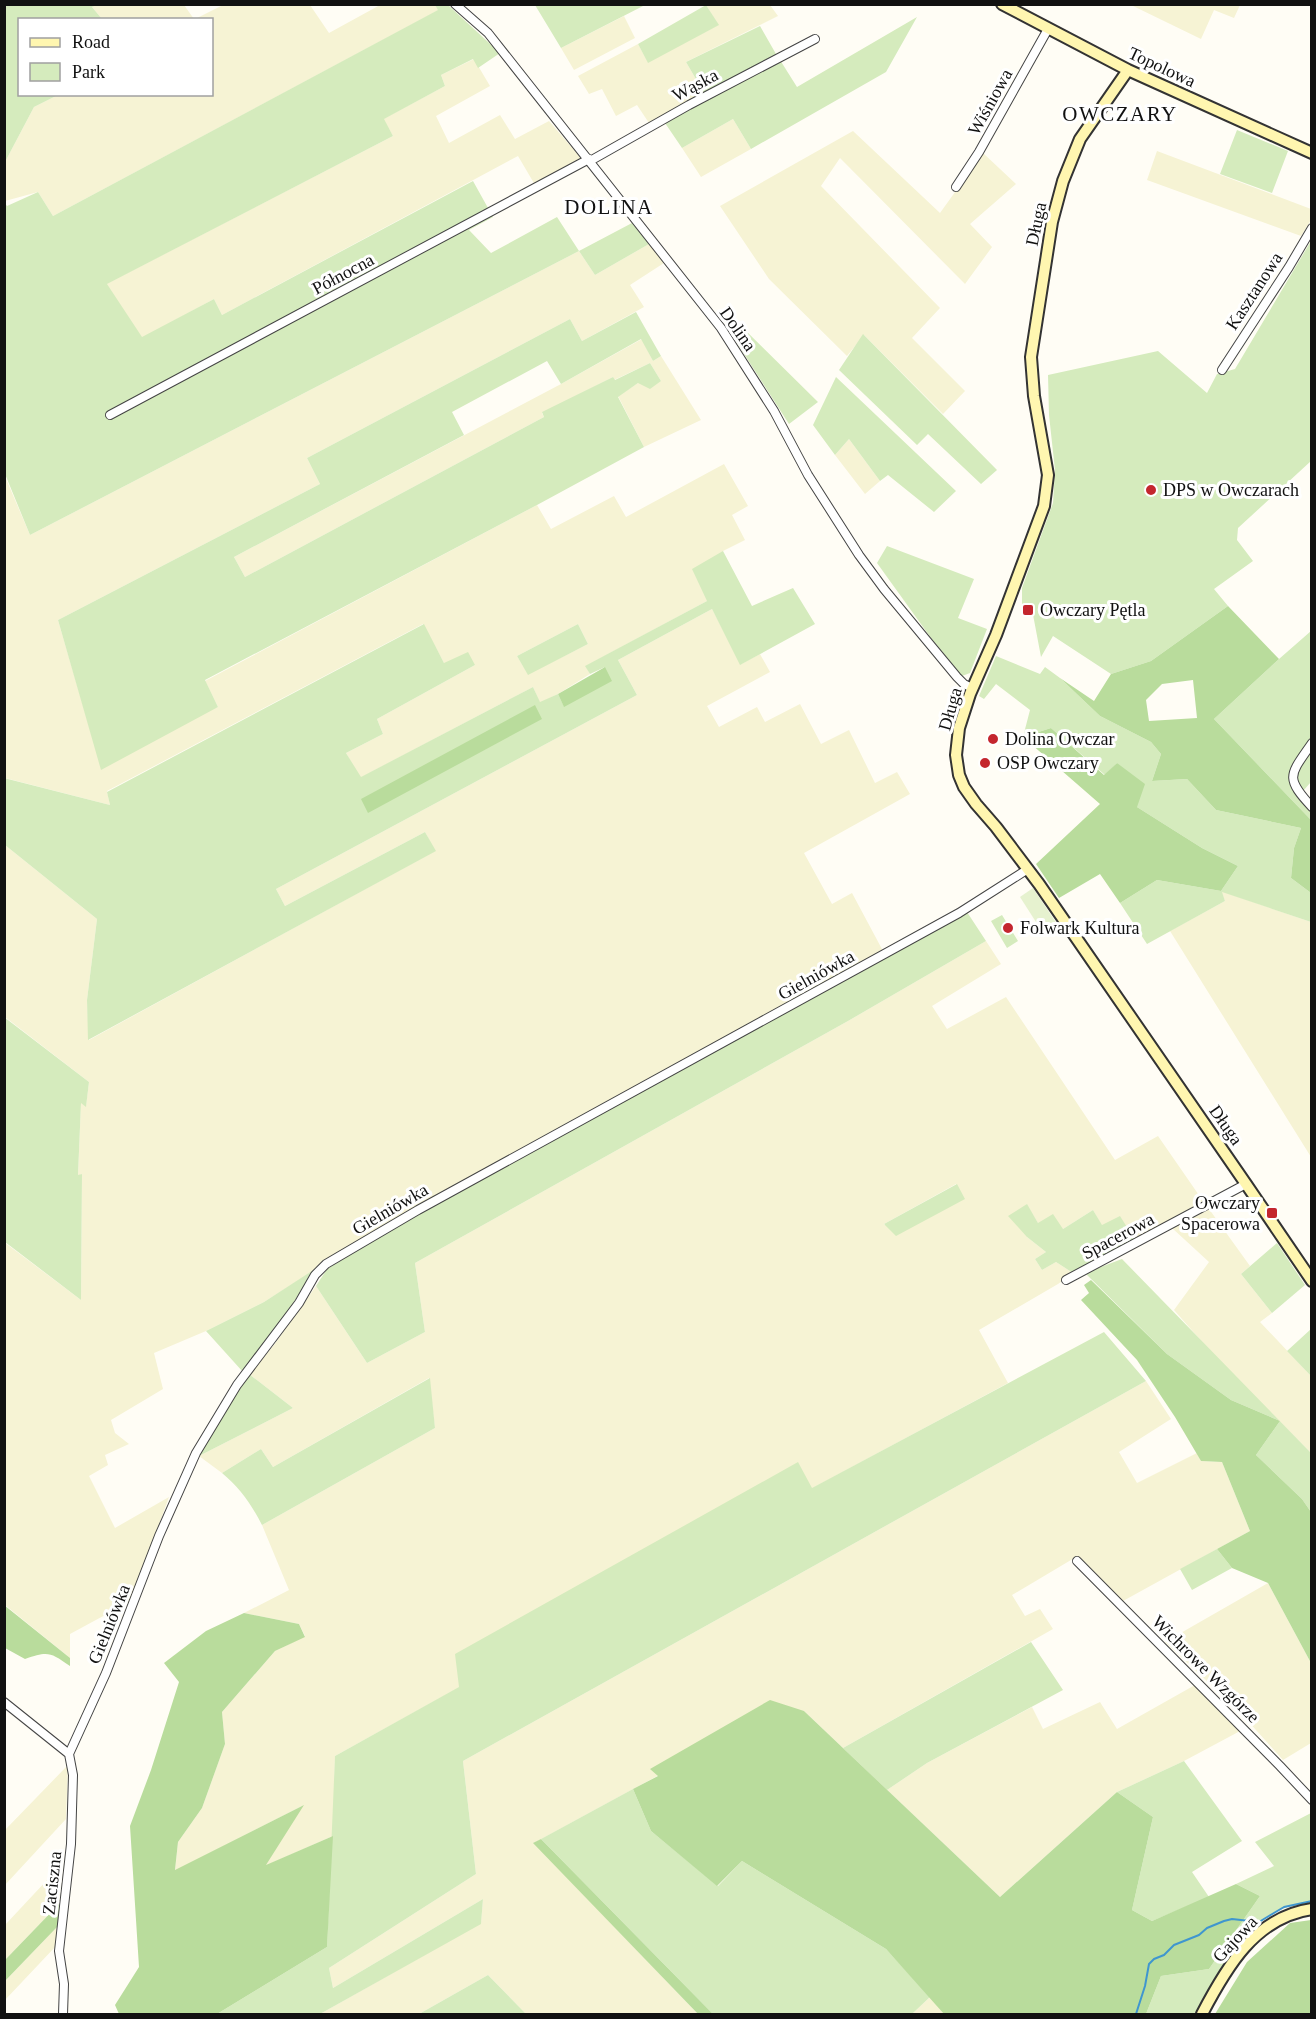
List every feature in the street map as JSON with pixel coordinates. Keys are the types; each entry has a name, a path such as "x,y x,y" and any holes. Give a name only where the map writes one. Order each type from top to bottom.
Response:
{"street":[{"name":"Dolina","path":"455,4 488,33 590,160 731,343 774,411 808,475 870,570 957,677 972,688"},
{"name":"Topolowa","path":"1002,4 1128,70 1311,153"},
{"name":"Wiśniowa","path":"956,187 979,152 1048,29"},
{"name":"Wąska","path":"590,160 815,39"},
{"name":"Długa","path":"1128,70 1080,139 1063,181 1052,222 1031,357 1048,475 1044,507 996,635 972,688 959,728 956,755 958,774 976,804 1028,869 1311,1281"},
{"name":"Północna","path":"111,415 590,160"},
{"name":"Kasztanowa","path":"1221,370 1289,267 1311,228"},
{"path":"1311,743 1299,761 1293,782 1311,807"},
{"name":"Gielniówka","path":"69,1754 106,1673 159,1536 196,1453 237,1385 299,1303 315,1275 326,1264 418,1210 959,914 1028,869"},
{"name":"Spacerowa","path":"1066,1280 1246,1184"},
{"name":"Wichrowe Wzgórze","path":"1077,1562 1267,1752 1311,1800"},
{"path":"4,1702 69,1754"},
{"name":"Zaciszna","path":"63,2014 64,1984 59,1952 71,1844 73,1775 69,1754"},
{"name":"Gajowa","path":"1203,2014 1223,1974 1264,1929 1295,1911 1311,1909"}],"shaded area":[{"path":"96,4 184,5 193,18 101,18 92,7"},
{"path":"223,5 310,5 329,33 380,5 435,5 439,10 53,216 38,192 5,201 5,162 34,107 56,96 213,96 213,18 197,18"},
{"path":"706,5 770,5 778,16 686,62 704,93 649,123 637,105 616,116 602,89 589,94 578,76 638,44 648,62 718,25"},
{"path":"1131,5 1240,5 1234,18 1214,10 1201,39"},
{"path":"624,16 635,38 574,70 561,48"},
{"path":"474,59 490,86 436,116 449,143 500,115 515,139 549,121 586,164 538,190 518,156 222,315 214,299 142,338 106,284 393,136 383,119 445,86 441,75"},
{"path":"733,119 751,149 701,177 682,148"},
{"path":"853,131 940,213 983,153 1016,184 970,224 992,247 965,284 840,158 821,186 940,308 912,338 965,391 943,414 864,335 847,356 769,279 720,206"},
{"path":"1157,151 1311,209 1311,220 1301,236 1147,180"},
{"path":"649,244 664,263 630,285 644,307 582,341 570,319 307,458 320,484 58,620 96,750 218,707 205,681 537,505 551,529 614,496 626,517 724,464 748,506 732,515 745,540 723,551 707,601 586,666 590,674 558,694 540,703 533,687 360,778 346,753 383,734 377,719 475,665 444,663 423,624 107,791 110,805 5,778 4,474 30,535 579,251 595,275","holes":["578,624 588,644 528,674 517,656"]},
{"path":"642,339 653,361 661,356 701,420 644,447 618,396 638,383 661,381 650,363 614,380 613,377 542,413 544,417 245,577 234,557"},
{"path":"849,439 880,481 865,494 835,455"},
{"path":"712,609 741,664 760,654 770,672 707,706 719,727 757,707 765,722 800,704 821,744 849,730 875,783 897,772 910,794 804,853 832,904 852,893 883,951 417,1206 264,1302 206,1331 154,1353 163,1389 111,1420 115,1433 129,1444 105,1455 108,1465 89,1476 115,1528 169,1497 131,1601 70,1634 70,1658 5,1605 4,1242 81,1300 82,1174 78,1176 81,1102 86,1106 89,1082 5,1017 5,845 97,919 87,1000 89,1040 435,851 425,832 285,906 276,889 637,695 618,660"},
{"path":"1221,891 1311,922 1311,1157 1170,931 1225,901"},
{"path":"986,941 1001,964 932,1006 947,1029 1006,997 1115,1160 1158,1136 1203,1201 1135,1240 1102,1226 1093,1210 1063,1229 1038,1223 1026,1204 1027,1237 1046,1252 1035,1259 1042,1270 1056,1262 1073,1273 979,1330 1008,1383 811,1489 798,1463 460,1687 335,1756 333,1836 265,1866 302,1806 175,1871 178,1842 202,1808 225,1744 222,1712 275,1651 305,1636 299,1624 244,1613 289,1590 262,1525 435,1428 429,1378 273,1467 261,1449 222,1473 199,1456 293,1408 249,1374 274,1345 316,1286 367,1363 425,1332 415,1263 848,1021","holes":["956,1184 964,1198 884,1225"]},
{"path":"1209,1209 1250,1266 1241,1274 1272,1313 1260,1322 1311,1376 1311,1453 1219,1361 1174,1310 1209,1262 1172,1228"},
{"path":"1146,1381 1171,1419 1119,1452 1137,1483 1197,1453 1201,1461 1222,1462 1250,1531 1123,1601 1076,1557 1012,1595 1025,1616 1040,1609 1053,1629 843,1748 804,1711 651,1769 659,1775 534,1843 698,2014 526,2014 488,1975 419,2014 320,2014 481,1923 483,1899 333,1988 329,1968 476,1874 463,1761"},
{"path":"1268,1583 1311,1663 1311,1743 1283,1760 1237,1709 1165,1642"},
{"path":"1195,1685 1242,1730 1184,1761 1117,1792 1000,1897 887,1790 927,1763 1032,1707 1043,1729 1100,1702 1117,1729"},
{"path":"68,1765 66,1819 5,1885 5,1830"},
{"path":"62,1864 59,1904 5,1960 5,1925"},
{"path":"58,1926 56,1946 5,2000 5,1981"},
{"path":"930,1997 944,2014 912,2014"}],"green space":[{"path":"5,4 96,5 92,7 101,18 18,18 18,96 56,96 34,107 5,162"},
{"path":"435,5 448,5 500,53 478,68 473,59 441,75 445,86 384,119 393,136 107,284 142,337 214,299 222,315 473,181 493,217 469,230 491,253 557,217 579,251 30,535 5,474 4,202 7,206 38,192 53,216 438,10"},
{"path":"535,5 645,5 561,48"},
{"path":"706,5 719,25 648,63 638,44"},
{"path":"917,17 886,72 751,149 733,119 682,148 665,123 780,60 797,87"},
{"path":"760,26 776,54 704,93 686,62"},
{"path":"1237,130 1288,151 1272,193 1220,174"},
{"path":"632,223 649,244 595,275 579,251"},
{"path":"1311,241 1311,461 1238,528 1237,540 1253,561 1214,589 1228,606 1151,661 1111,674 1053,636 1041,657 1031,604 1022,604 1022,588 1053,503 1055,470 1049,415 1048,375 1158,351 1207,393 1217,374 1235,369"},
{"path":"636,312 661,356 653,361 641,339 561,384 547,361 452,412 464,435 234,557 245,577 544,417 542,412 613,377 615,380 650,363 661,381 650,389 638,383 618,397 644,447 205,680 218,707 101,770 58,620 320,484 307,458 570,319 582,341"},
{"path":"741,326 818,402 789,424 730,332"},
{"path":"863,334 997,470 981,484 928,434 917,445 839,370"},
{"path":"836,377 956,491 934,512 888,475 880,481 849,439 835,455 813,425"},
{"path":"887,546 974,579 958,618 987,629 970,673 962,676 931,638 877,563"},
{"path":"723,551 752,606 793,588 815,624 740,665 712,609 618,660 637,695 276,889 285,906 425,832 436,851 88,1040 87,1000 97,919 5,845 4,778 110,805 107,792 424,624 444,663 468,652 475,665 377,719 383,734 346,753 361,777 533,687 540,702 558,694 564,706 605,667 590,674 585,666 707,601 692,569"},
{"path":"1228,606 1279,659 1214,719 1311,820 1311,893 1291,878 1294,848 1301,828 1216,810 1187,779 1152,781 1161,754 1151,742 1100,716 1060,678 1094,701 1111,674 1151,661","holes":["1193,680 1197,718 1149,721 1146,700 1162,684"]},
{"path":"578,624 588,644 528,675 517,656"},
{"path":"1311,631 1311,782 1303,791 1311,803 1311,820 1214,719"},
{"path":"996,656 1040,674 1045,667 1100,716 1151,742 1161,754 1152,781 1187,779 1216,810 1301,828 1294,848 1291,878 1311,893 1311,922 1222,892 1225,901 1147,944 1120,903 1157,880 1221,891 1238,866 1202,848 1137,807 1117,763 1105,775 1051,728 1023,737 1030,710 996,684 984,699 979,696"},
{"path":"605,667 612,681 564,707 558,694"},
{"path":"535,705 542,719 368,813 361,799"},
{"path":"1051,728 1104,775 1117,763 1145,784 1137,807 1202,848 1238,866 1221,891 1157,880 1120,903 1100,874 1059,898 1036,864 1100,804 1023,737"},
{"path":"1033,888 1057,924 1043,933 1020,897"},
{"path":"967,912 986,941 848,1021 415,1263 425,1332 367,1363 316,1286 327,1269 410,1218"},
{"path":"1002,915 1018,941 1007,948 991,921"},
{"path":"4,1017 89,1082 86,1107 81,1103 78,1175 82,1174 81,1300 5,1242"},
{"path":"957,1184 965,1199 896,1236 884,1224"},
{"path":"1027,1204 1038,1223 1053,1214 1063,1229 1093,1210 1102,1225 1120,1216 1135,1240 1073,1273 1056,1262 1042,1270 1035,1259 1046,1252 1027,1237 1008,1216"},
{"path":"1277,1243 1305,1285 1272,1313 1241,1274"},
{"path":"1122,1259 1280,1421 1231,1400 1167,1354 1085,1273"},
{"path":"315,1269 275,1331 243,1372 206,1331 264,1302"},
{"path":"1091,1280 1167,1354 1231,1400 1280,1421 1256,1455 1302,1499 1311,1512 1311,1663 1268,1583 1232,1568 1217,1549 1250,1531 1222,1462 1201,1461 1137,1360 1081,1300 1089,1293 1084,1285"},
{"path":"1311,1329 1311,1376 1287,1351"},
{"path":"1104,1332 1146,1381 463,1761 476,1874 329,1968 333,1988 483,1899 481,1924 320,2014 217,2014 327,1947 335,1756 459,1687 455,1654 798,1462 812,1488"},
{"path":"249,1374 293,1408 199,1456 222,1414"},
{"path":"430,1378 435,1428 262,1525 245,1497 222,1473 261,1449 273,1467"},
{"path":"1280,1421 1311,1453 1311,1512 1302,1499 1256,1455"},
{"path":"1217,1549 1232,1568 1192,1590 1180,1569"},
{"path":"4,1605 70,1658 70,1666 49,1654 25,1659 5,1648"},
{"path":"244,1613 299,1624 305,1637 275,1651 222,1712 225,1744 202,1808 178,1842 175,1870 304,1805 266,1865 333,1836 327,1947 217,2014 119,2014 115,2005 139,1967 130,1826 151,1770 179,1682 164,1663 206,1631"},
{"path":"1031,1642 1063,1690 927,1763 887,1790 843,1748"},
{"path":"770,1700 804,1711 1000,1897 1117,1792 1153,1817 1132,1910 1152,1921 1236,1884 1260,1896 1209,1969 1161,1976 1146,2014 944,2014 886,1949 742,1861 717,1886 651,1831 633,1789 658,1776 650,1769"},
{"path":"1184,1761 1242,1841 1192,1872 1209,1897 1152,1921 1132,1910 1153,1817 1117,1792"},
{"path":"633,1789 651,1831 718,1886 742,1861 886,1949 930,1997 912,2014 713,2014 541,1839"},
{"path":"1311,1813 1311,1903 1288,1907 1271,1914 1257,1924 1244,1937 1223,1966 1198,2014 1146,2014 1161,1976 1209,1969 1260,1896 1236,1884 1274,1866 1255,1842"},
{"path":"541,1839 713,2014 698,2014 533,1843"},
{"path":"59,1904 58,1926 5,1981 5,1960"},
{"path":"1311,1920 1311,2014 1215,2014 1247,1962 1290,1923"},
{"path":"488,1975 526,2014 419,2014"}],"waterway":[{"path":"1136,2014 1149,1964 1164,1955 1174,1945 1199,1935 1207,1928 1224,1921 1232,1919 1259,1922 1284,1907 1312,1901"}],"place":[{"name":"DPS w Owczarach","path":"1151,490"},
{"name":"Owczary Pętla","path":"1028,610"},
{"name":"Dolina Owczar","path":"993,739"},
{"name":"OSP Owczary","path":"985,763"},
{"name":"Folwark Kultura","path":"1008,928"},
{"name":"Owczary Spacerowa","path":"1272,1213"}],"district":[{"name":"OWCZARY","path":"1120,114"},
{"name":"DOLINA","path":"609,207"}]}
